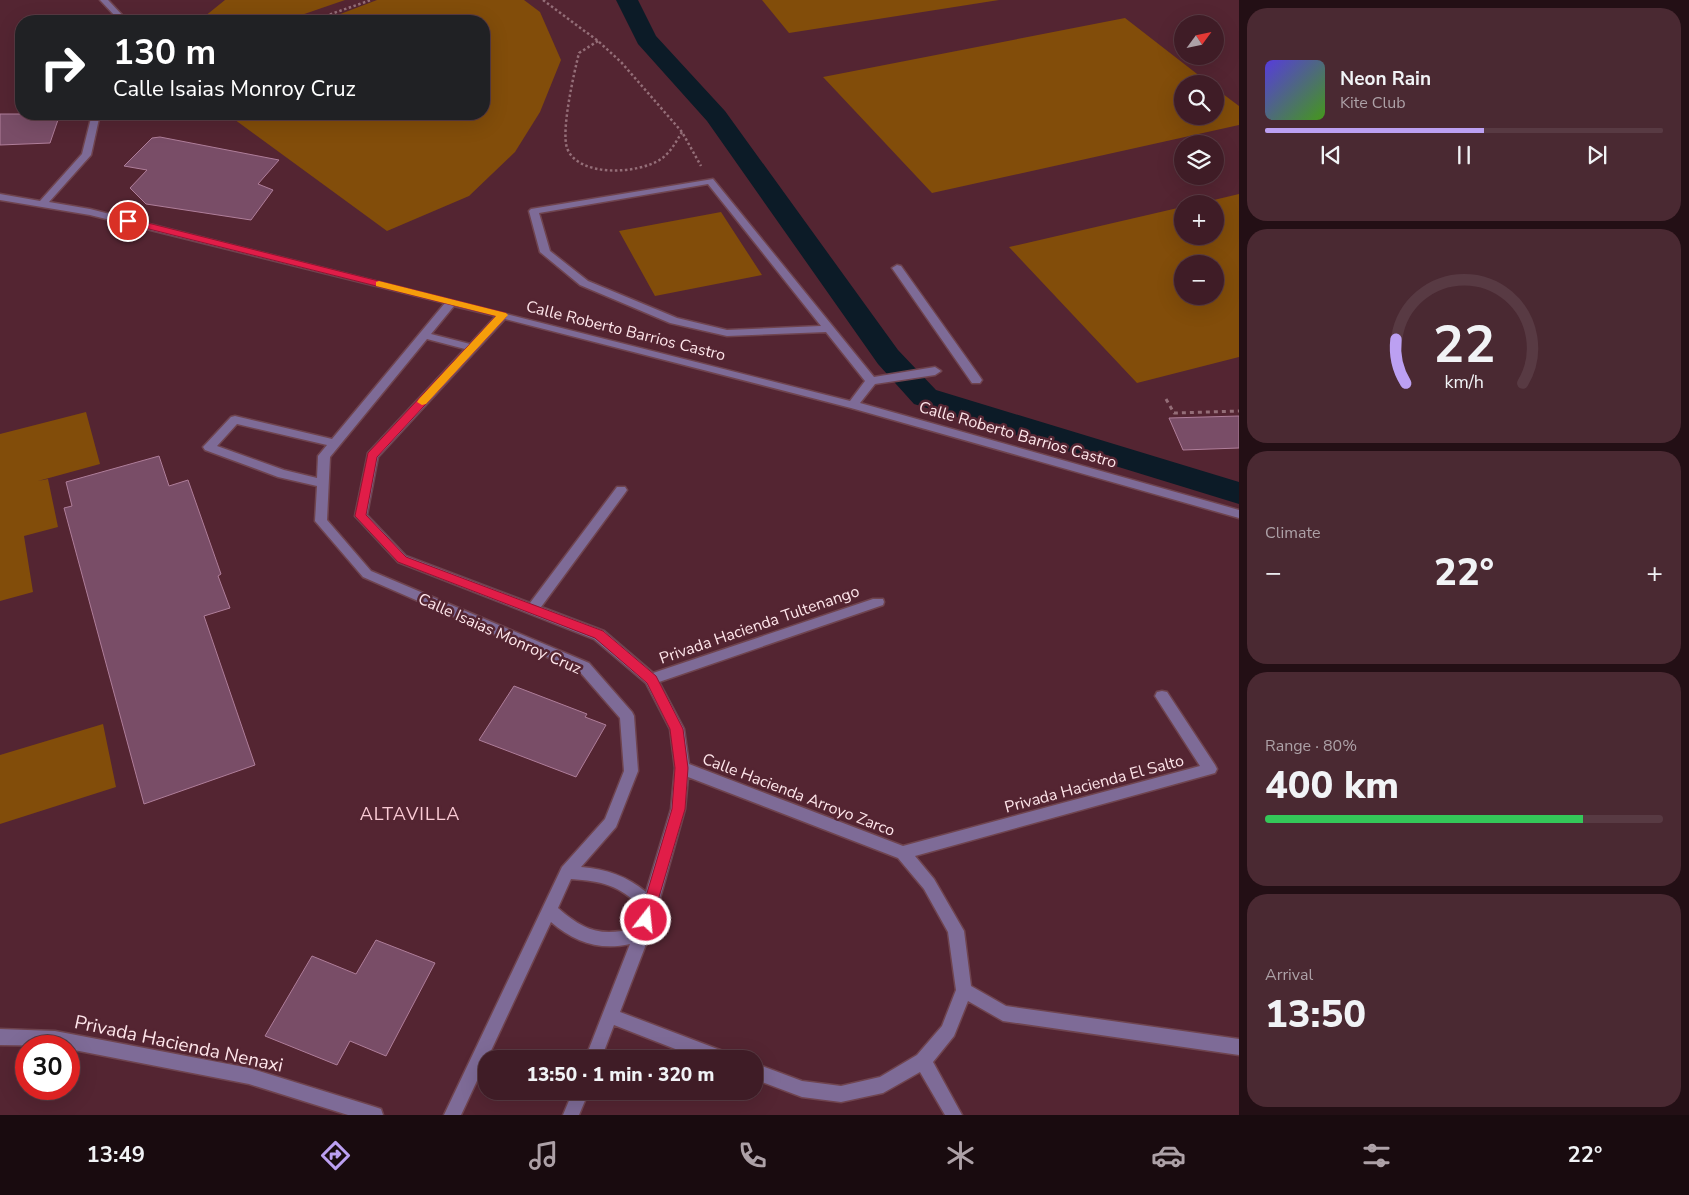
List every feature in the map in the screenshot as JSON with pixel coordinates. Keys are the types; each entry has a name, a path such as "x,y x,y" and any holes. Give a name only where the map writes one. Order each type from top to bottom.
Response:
{"street":[{"path":"104,0 118,15"},
{"path":"42,204 86,155 95,120"},
{"path":"829,329 727,333 674,321 584,283 545,252 534,210 710,181 871,381"},
{"name":"Calle Roberto Barrios Castro","path":"0,197 90,212 853,404 1239,514"},
{"path":"897,268 976,380"},
{"name":"Calle Isaias Monroy Cruz","path":"452,302 324,456 321,521 367,574 584,668 627,716 630,771 611,823 567,872 452,1115"},
{"name":"Calle Isaias Monroy Cruz","path":"503,315 372,456 361,516 402,560 533,608 599,635 652,679 677,729 682,768 678,809 642,934 597,1050"},
{"path":"424,335 473,348"},
{"path":"853,404 871,381 935,371"},
{"path":"323,483 282,474 209,447 235,420 334,443"},
{"path":"533,608 621,490"},
{"name":"Privada Hacienda Tultenango","path":"652,679 878,602"},
{"name":"Privada Hacienda El Salto","path":"903,853 1210,769 1162,696"},
{"name":"Calle Hacienda Arroyo Zarco","path":"682,768 903,853"},
{"path":"763,1075 802,1090 841,1094 883,1085 923,1061 948,1031 964,990 956,931 929,884 903,853"},
{"path":"567,872 596,874 614,879 634,889 650,906"},
{"path":"550,911 567,927 592,939 620,940 642,934"},
{"path":"964,990 1003,1013 1239,1047"},
{"path":"610,1016 699,1050"},
{"name":"Privada Hacienda Nenaxi","path":"0,1038 55,1039 249,1076 376,1115"},
{"path":"923,1061 954,1115"},
{"path":"572,1115 578,1100"}],"path":[{"path":"329,15 371,0"},
{"path":"544,0 598,41 621,62 682,132 710,181"},
{"path":"598,41 579,53 570,82 565,143 572,158 588,168 613,170 639,167 661,159 682,132"},
{"path":"1166,399 1174,413 1239,411"}],"shaded area":[{"path":"225,0 345,0 301,15 206,15"},
{"path":"377,0 524,0 540,12 561,60 540,112 515,152 469,196 387,231 235,120 490,120 490,15 338,15"},
{"path":"762,0 999,0 789,33"},
{"path":"1125,18 1174,56 1174,65 1186,65 1198,75 1174,75 1174,125 1224,125 1224,95 1239,106 1239,125 1194,135 1174,135 1174,139 932,193 823,77"},
{"path":"1239,194 1239,357 1137,383 1009,247 1174,209 1174,245 1224,245 1224,198"},
{"path":"721,212 762,275 655,296 619,231"},
{"path":"86,412 100,464 38,481 48,479 58,527 24,536 33,592 0,601 0,434"},
{"path":"103,724 116,787 0,824 0,755"}],"building":[{"path":"0,114 15,114 15,120 58,120 50,143 0,145"},
{"path":"160,137 279,160 258,184 273,190 251,220 146,204 130,188 147,170 124,166 152,138"},
{"path":"1239,416 1239,448 1183,450 1169,418"},
{"path":"159,456 169,486 188,480 221,574 218,576 230,608 204,616 255,765 144,804 64,508 72,506 66,482"},
{"path":"514,686 587,714 585,717 606,725 576,777 479,740"},
{"path":"376,940 435,963 386,1056 350,1041 337,1065 265,1036 312,956 356,974"}],"waterway":[{"path":"627,0 646,39 716,116 888,357 925,397 1239,493"}],"slow traffic":[{"path":"379,284 503,315 422,402"}],"district":[{"name":"ALTAVILLA","path":"410,814"}],"route":[{"path":"128,221 503,315 372,456 361,516 402,560 533,608 599,635 652,679 677,729 682,768 678,809 646,920"}]}
